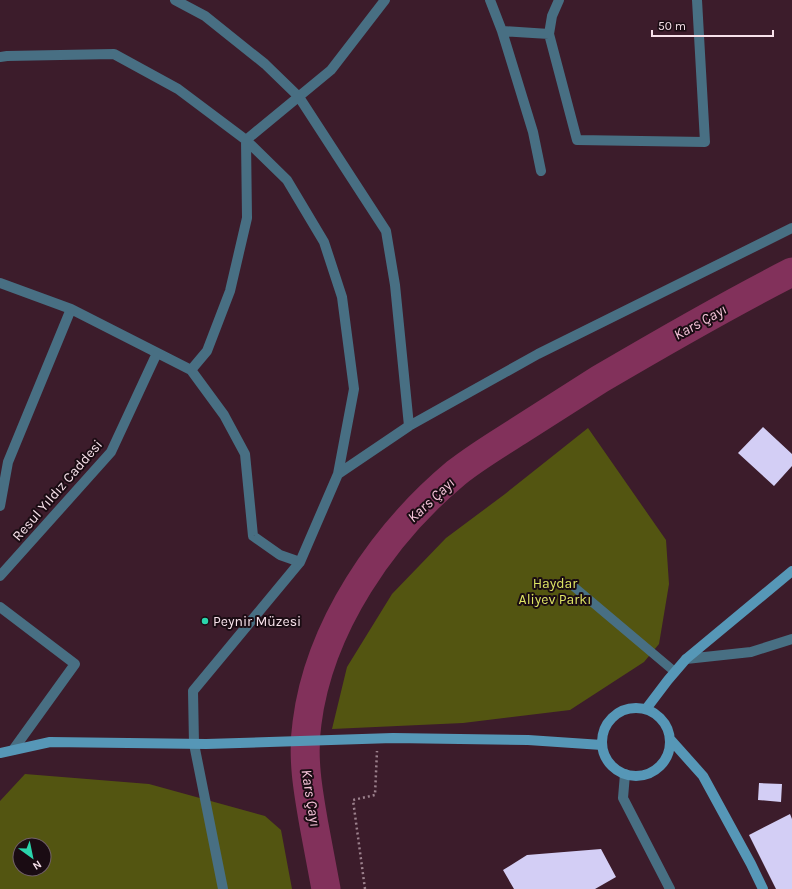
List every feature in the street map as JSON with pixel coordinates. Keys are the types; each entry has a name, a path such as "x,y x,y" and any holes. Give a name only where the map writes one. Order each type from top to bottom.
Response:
{"street":[{"path":"175,0 205,16 265,64 299,97 386,231 395,285 409,426"},
{"path":"246,140 331,70 385,0"},
{"path":"490,0 502,31 533,132 541,171"},
{"path":"559,0 552,16 549,34 577,140 706,142 697,0"},
{"path":"502,31 549,34"},
{"path":"0,57 114,54 178,89 246,140 287,180 324,242 342,296 354,389 338,474 300,562 193,691 194,744 223,889"},
{"path":"191,370 207,351 230,291 247,218 246,140"},
{"path":"338,474 409,426 538,354 792,228"},
{"path":"0,283 71,309 191,370 224,415 245,454 253,536 280,555 300,562"},
{"path":"0,506 8,462 71,309"},
{"name":"Resul Yıldız Caddesi","path":"0,576 112,452 157,352"},
{"path":"646,709 686,659 792,571"},
{"path":"0,607 75,664 13,750"},
{"path":"686,659 751,652 792,639"},
{"path":"670,739 668,752 662,764 651,772 638,776 625,774 614,768 605,757 602,745 603,731 610,720 620,712 633,708 646,709 658,716 666,726 670,739 703,776 763,889"},
{"path":"0,753 50,742 206,744 393,738 528,740 602,745"},
{"path":"625,774 622,798 670,889"}],"lane":[{"path":"573,586 675,672"}],"path":[{"path":"365,889 353,800 375,795 378,739"}],"green space":[{"name":"Haydar Aliyev Parkı","path":"588,428 666,540 669,584 659,644 644,662 570,710 463,723 332,729 347,667 392,594 446,538 505,494"},
{"path":"25,774 149,784 265,816 281,830 292,889 0,889 0,801"}],"building":[{"path":"763,427 792,454 792,466 774,486 738,453"},
{"path":"759,783 782,784 781,802 758,800"},
{"path":"790,814 792,819 792,889 776,889 749,835"},
{"path":"601,849 616,877 595,889 514,889 503,870 527,855"}],"waterway":[{"name":"Kars Çayı","path":"326,889 306,774 305,749 307,723 314,687 325,652 340,618 359,585 380,554 404,524 429,497 456,473 479,456 600,379 743,297 792,272"}],"place":[{"name":"Peynir Müzesi","path":"205,621"}]}
